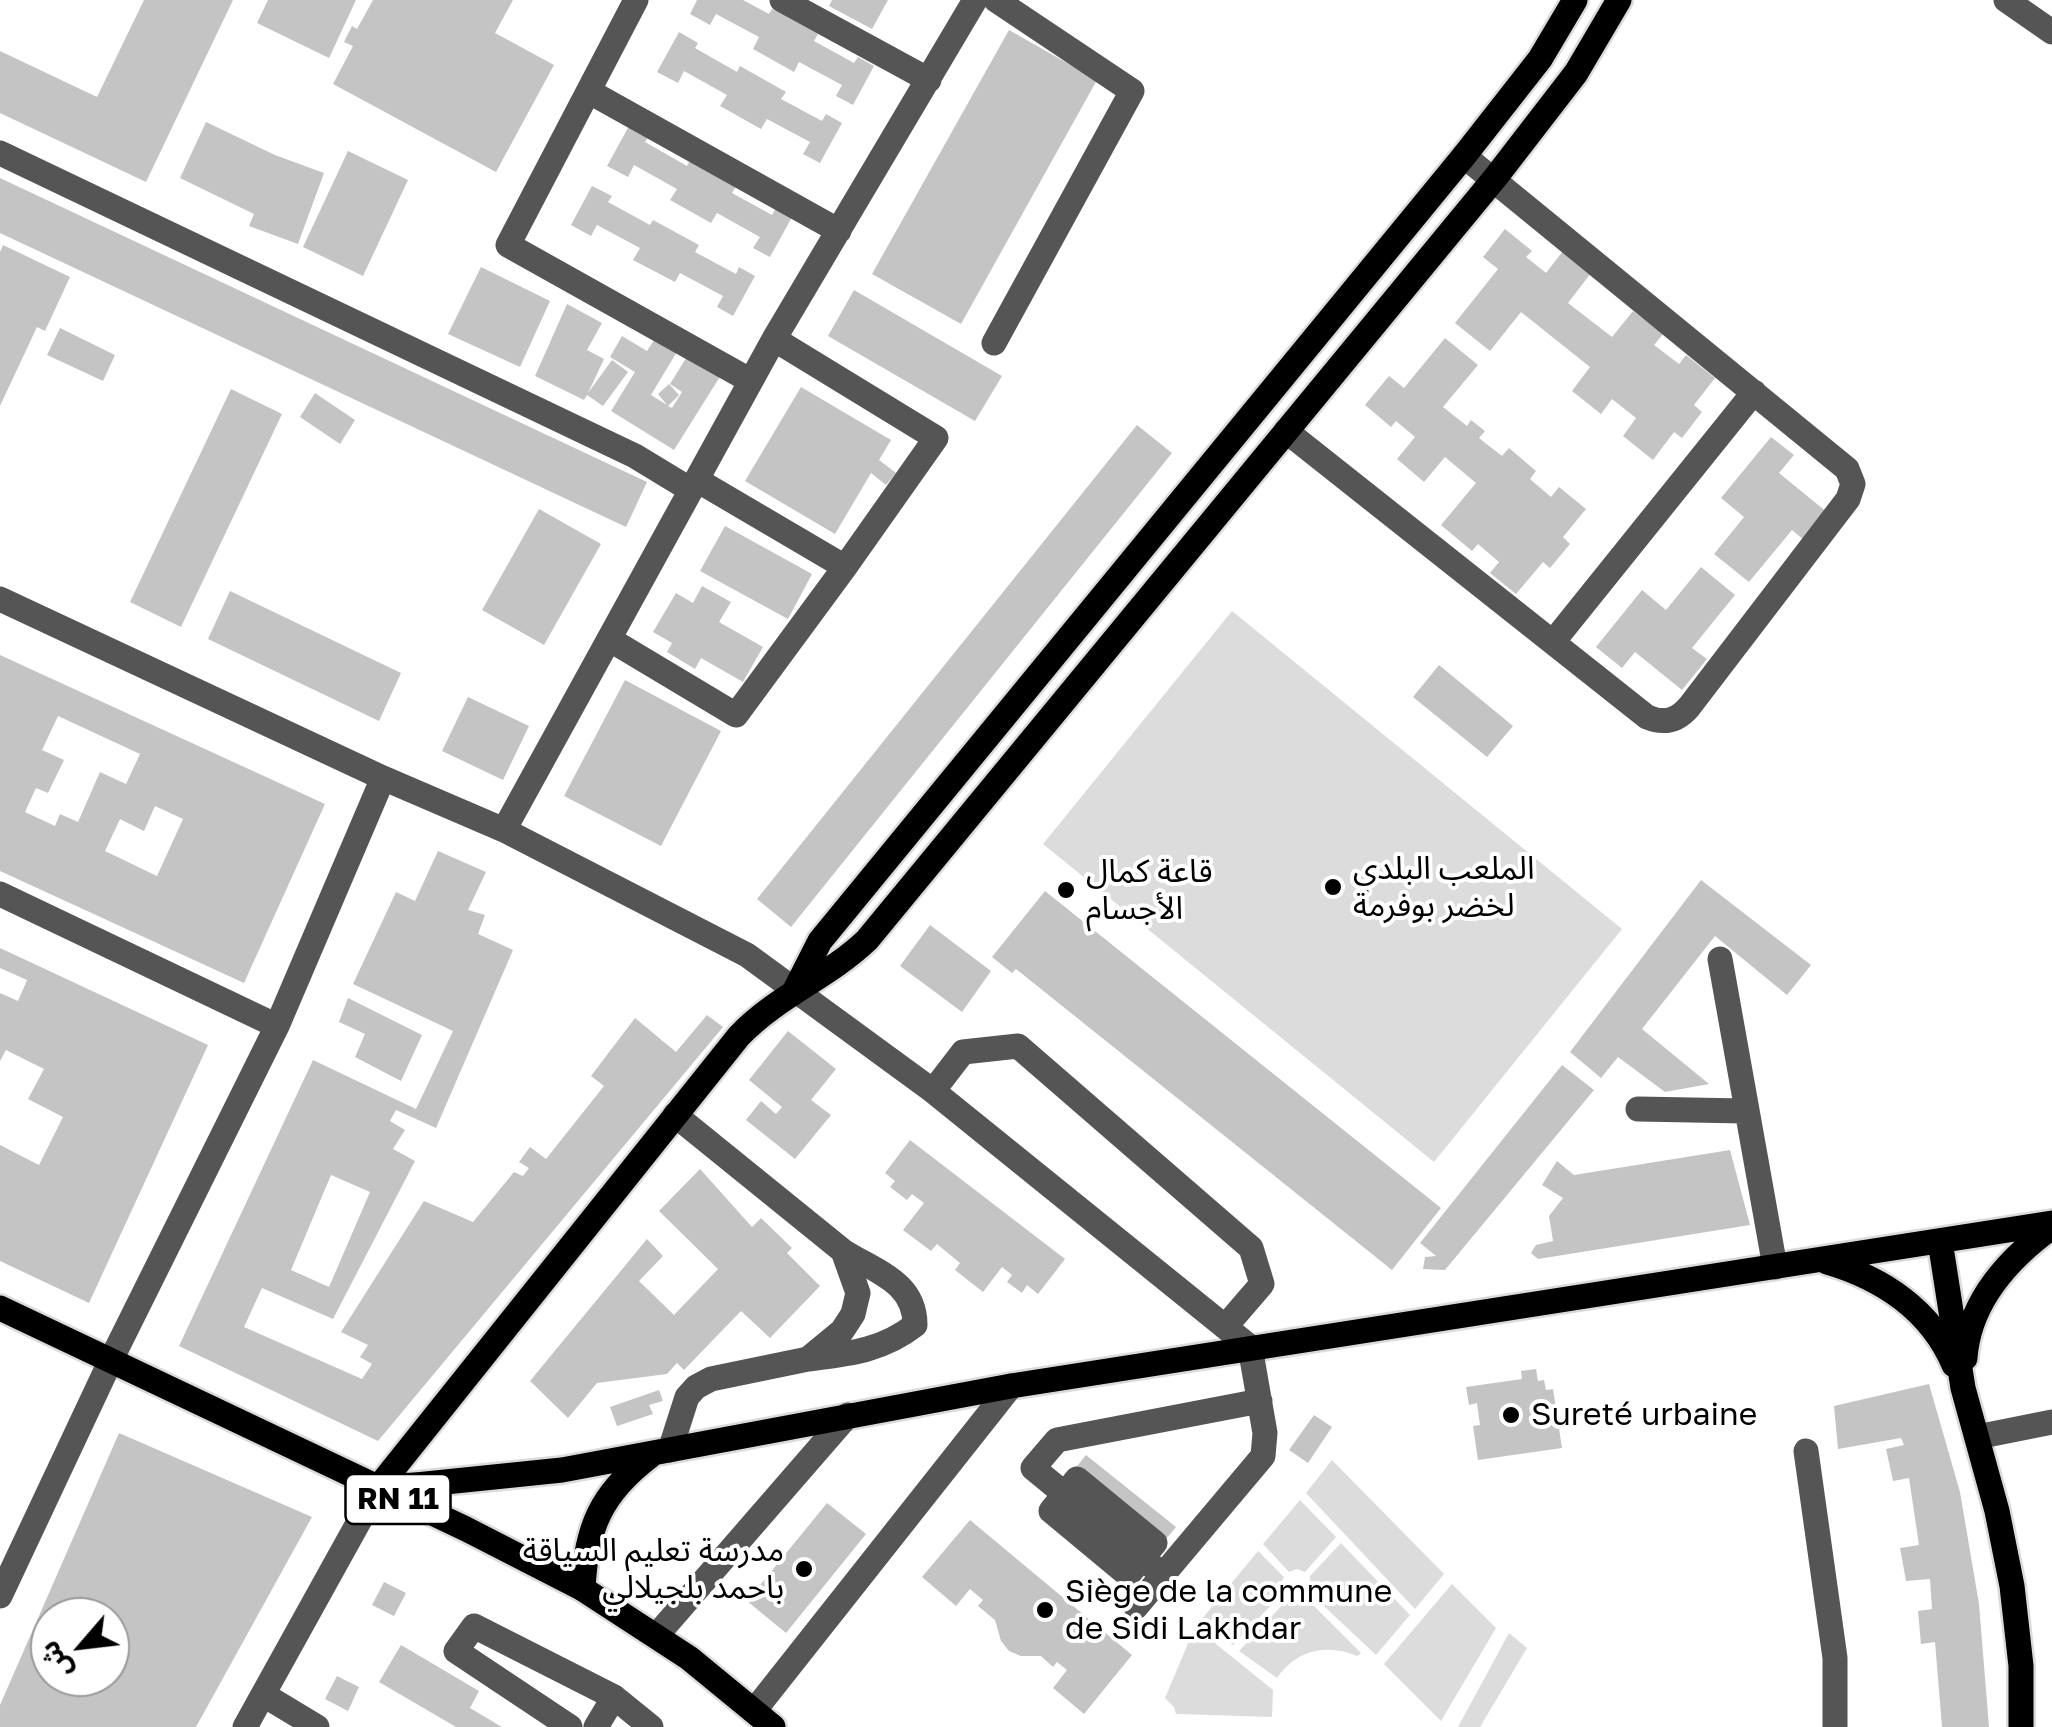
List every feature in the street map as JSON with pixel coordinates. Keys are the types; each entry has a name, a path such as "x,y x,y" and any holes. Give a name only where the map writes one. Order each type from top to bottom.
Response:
{"main road":[{"path":"796,988 820,941 1464,156 1540,59 1575,0"},
{"path":"377,1489 756,1018 796,988 822,976 866,940 1495,178 1576,74 1619,0"},
{"path":"377,1489 506,1477 848,1414 1250,1347 2052,1225"},
{"path":"1963,1388 1966,1348 1977,1310 1998,1274 2052,1225"},
{"path":"1940,1241 1963,1388 1997,1511 2012,1586 2021,1666 2021,1727"},
{"path":"1821,1260 1860,1271 1894,1292 1924,1318 1948,1351 1963,1388"},
{"name":"RN 11","path":"0,1308 466,1529 583,1589 657,1635 763,1719"},
{"path":"583,1589 584,1557 600,1511 628,1473 662,1451"}],"street":[{"path":"636,0 508,245 752,381"},
{"path":"782,0 929,80"},
{"path":"504,830 774,340 976,0"},
{"path":"994,343 1132,91 996,0"},
{"path":"2006,0 2052,32"},
{"path":"590,92 839,231"},
{"path":"0,153 635,456 845,567"},
{"path":"1286,432 1647,717 1665,721 1675,719 1689,707 1848,499 1854,484 1847,468 1464,156"},
{"path":"609,639 736,716 936,438 774,340"},
{"path":"1553,642 1754,392"},
{"path":"0,600 504,830 748,955 934,1091 1250,1347 1266,1433 1263,1456 1136,1607"},
{"path":"0,1596 110,1362 277,1026 383,778"},
{"path":"0,894 277,1026"},
{"path":"1720,959 1744,1111 1775,1268"},
{"path":"934,1091 963,1052 1018,1046 1251,1248 1262,1284 1226,1327"},
{"path":"1638,1110 1744,1111"},
{"path":"662,1451 696,1386 711,1379 808,1359 869,1351 915,1326 915,1308 902,1286 843,1251 675,1116"},
{"path":"808,1359 842,1332 853,1314 858,1293 843,1251"},
{"path":"763,1719 1011,1386"},
{"path":"1065,1494 1033,1468 1056,1440 1260,1401"},
{"path":"657,1635 848,1414"},
{"path":"1976,1437 2052,1422"},
{"path":"1806,1452 1836,1658 1835,1727"},
{"path":"1077,1479 1155,1543 1142,1558 1128,1575 1051,1511 1077,1479"},
{"path":"245,1727 377,1489"},
{"path":"1142,1558 1163,1575"},
{"path":"570,1727 456,1651 474,1626 614,1697 651,1727"},
{"path":"264,1695 317,1727"},
{"path":"596,1727 614,1697"}],"shaded area":[{"name":"الملعب البلدي لخضر بوفرمة","path":"1232,611 1622,929 1434,1162 1043,844"},
{"path":"1332,1460 1444,1574 1415,1609 1306,1493"},
{"path":"1300,1500 1336,1537 1305,1572 1289,1572 1263,1544"},
{"path":"1341,1543 1410,1615 1376,1655 1311,1594 1310,1576"},
{"path":"1258,1551 1284,1577 1280,1585 1282,1594 1233,1645 1201,1620"},
{"path":"1452,1584 1496,1628 1441,1721 1384,1664"},
{"path":"1307,1599 1361,1653 1357,1656 1334,1650 1312,1652 1293,1661 1277,1678 1239,1651 1287,1600 1297,1603"},
{"path":"1195,1627 1273,1690 1272,1717 1176,1714 1165,1698"},
{"path":"1509,1633 1527,1648 1480,1727 1458,1727"}],"building":[{"path":"144,0 233,0 146,182 0,113 0,51 97,97"},
{"path":"268,0 356,0 329,58 257,23"},
{"path":"373,0 513,0 495,33 554,65 496,172 333,84 353,46 344,42 352,26 357,29"},
{"path":"697,0 743,0 769,14 772,9 818,34 814,41 854,63 858,57 874,66 853,105 836,96 842,85 799,62 794,72 753,49 759,37 716,14 710,25 690,14"},
{"path":"832,0 888,0 872,29 829,6"},
{"path":"1009,30 1097,80 961,324 872,274"},
{"path":"679,32 698,43 695,48 737,72 740,66 786,92 781,99 822,121 826,114 842,123 820,163 803,154 810,142 767,119 761,129 720,106 727,95 684,71 678,83 657,72"},
{"path":"206,122 324,173 298,244 249,226 254,214 180,178"},
{"path":"629,126 648,137 645,142 687,166 690,160 736,186 732,193 772,215 776,208 792,217 770,257 753,248 760,237 717,213 711,223 670,200 677,189 634,165 628,177 607,166"},
{"path":"348,151 408,180 363,276 303,247"},
{"path":"0,178 647,482 626,527 0,233"},
{"path":"592,186 612,196 608,202 699,245 695,252 736,274 739,267 755,276 733,316 717,307 723,296 680,273 675,282 633,260 640,248 597,225 591,236 571,225"},
{"path":"1505,229 1532,251 1526,257 1546,273 1563,251 1591,273 1568,303 1612,337 1633,311 1663,334 1654,345 1679,364 1686,355 1715,378 1694,405 1702,412 1682,438 1674,432 1653,460 1623,436 1636,418 1612,399 1601,414 1572,391 1590,367 1521,312 1490,351 1455,323 1498,269 1483,257"},
{"path":"3,245 70,277 45,331 37,327 0,406 0,252"},
{"path":"481,267 550,301 520,367 448,334"},
{"path":"854,290 1002,376 975,421 828,336"},
{"path":"567,304 602,323 587,350 604,359 588,393 612,360 628,372 603,406 587,395 584,400 535,376"},
{"path":"60,328 115,355 103,381 47,355"},
{"path":"622,336 647,351 656,337 678,350 651,395 667,405 658,394 669,384 679,395 668,406 672,408 682,392 670,384 688,355 721,375 674,450 611,411 635,372 610,357"},
{"path":"1445,338 1478,365 1443,407 1467,426 1471,420 1485,431 1479,438 1502,456 1509,448 1536,471 1530,479 1551,497 1559,487 1586,509 1563,537 1570,544 1550,568 1543,562 1516,594 1490,573 1499,562 1478,544 1472,551 1441,525 1476,483 1445,457 1424,482 1397,459 1415,437 1396,421 1391,427 1365,405 1389,376 1404,388"},
{"path":"801,387 891,440 879,460 896,473 886,485 871,473 835,534 745,481"},
{"path":"231,389 282,414 181,627 130,602"},
{"path":"315,393 355,420 340,444 300,417"},
{"path":"1137,425 1172,453 791,927 757,899"},
{"path":"1771,437 1794,455 1779,473 1828,513 1805,541 1792,530 1749,582 1714,554 1744,517 1721,498"},
{"path":"539,509 601,544 544,645 482,610"},
{"path":"725,526 812,574 788,619 700,571"},
{"path":"1701,567 1735,595 1692,648 1707,659 1682,690 1635,652 1622,668 1596,647 1642,590 1666,610"},
{"path":"702,586 731,602 719,622 763,647 743,682 701,658 695,669 667,652 672,643 653,632 676,593 693,603"},
{"path":"230,591 401,673 379,721 208,639"},
{"path":"0,655 325,804 244,983 0,871","holes":["58,716 140,754 126,784 100,772 78,822 60,814 55,826 25,812 36,788 48,793 64,760 42,750","155,806 183,819 157,876 105,851 120,819 144,831"]},
{"path":"1439,665 1513,726 1487,757 1413,697"},
{"path":"625,680 721,731 661,846 564,796"},
{"path":"468,697 529,726 503,780 442,751"},
{"path":"438,851 486,872 468,910 485,915 478,934 513,950 436,1128 396,1110 390,1121 405,1130 393,1149 415,1161 333,1319 262,1288 244,1327 362,1379 372,1364 360,1357 368,1345 341,1332 424,1201 473,1222 514,1172 523,1176 529,1168 519,1162 530,1147 546,1159 604,1086 591,1076 635,1018 676,1052 707,1015 723,1027 378,1441 179,1346 313,1060 416,1109 453,1031 353,984 396,892 415,901","holes":["331,1175 370,1192 329,1287 291,1270"]},
{"path":"1701,880 1811,965 1787,995 1715,936 1642,1029 1709,1084 1665,1092 1618,1057 1601,1078 1570,1052"},
{"path":"1045,891 1441,1208 1392,1270 1016,969 1012,973 992,957"},
{"path":"930,925 991,971 962,1012 900,966"},
{"path":"0,948 208,1045 89,1303 0,1261 0,1145 39,1165 63,1117 28,1099 44,1069 6,1050 0,1061 0,993 18,1001 27,980 0,968"},
{"path":"348,998 422,1035 401,1081 355,1057 365,1034 339,1022"},
{"path":"788,1031 836,1069 811,1100 831,1115 795,1159 746,1120 761,1101 776,1114 782,1107 749,1080"},
{"path":"1562,1065 1594,1090 1445,1270 1423,1269 1425,1257 1436,1256 1420,1243"},
{"path":"910,1140 1065,1259 1038,1294 1027,1285 1022,1293 1007,1282 1012,1275 1002,1267 983,1292 955,1270 960,1263 937,1244 931,1251 903,1230 924,1203 912,1194 907,1200 890,1187 895,1181 885,1173"},
{"path":"1730,1150 1750,1225 1538,1259 1531,1253 1536,1245 1553,1241 1549,1216 1563,1198 1542,1185 1557,1161 1574,1175"},
{"path":"700,1169 752,1227 761,1218 792,1248 787,1253 820,1286 770,1338 741,1311 684,1370 677,1363 667,1374 597,1383 568,1418 530,1381 647,1239 663,1256 639,1281 674,1315 718,1269 659,1211"},
{"path":"1536,1369 1538,1381 1544,1380 1546,1390 1553,1389 1562,1448 1478,1460 1473,1426 1480,1425 1477,1403 1469,1405 1466,1387 1522,1379 1521,1371"},
{"path":"1929,1384 1960,1492 1979,1604 1989,1727 1942,1727 1935,1642 1921,1644 1918,1611 1932,1609 1930,1579 1906,1581 1900,1548 1919,1545 1909,1478 1893,1481 1886,1449 1904,1445 1901,1438 1838,1449 1834,1406"},
{"path":"659,1390 663,1401 649,1405 653,1414 617,1426 610,1407"},
{"path":"1314,1415 1332,1427 1308,1463 1289,1450"},
{"path":"119,1433 312,1517 196,1727 0,1727 0,1705 30,1636 30,1697 130,1697 130,1597 47,1597"},
{"path":"1086,1455 1176,1527 1156,1551 1066,1480"},
{"path":"827,1503 866,1534 786,1633 747,1601"},
{"path":"970,1520 1132,1655 1084,1714 1053,1688 1067,1670 1057,1662 1053,1667 1041,1656 1021,1656 1009,1651 1001,1641 995,1620 978,1606 983,1600 970,1589 956,1606 922,1577"},
{"path":"384,1582 406,1593 394,1616 372,1605"},
{"path":"401,1645 479,1691 470,1708 502,1727 456,1727 379,1682"},
{"path":"337,1676 359,1687 348,1711 325,1699"}],"place":[{"name":"الملعب البلدي لخضر بوفرمة","path":"1333,887"},
{"name":"قاعة كمال الأجسام","path":"1066,890"},
{"name":"Sureté urbaine","path":"1511,1415"},
{"name":"مدرسة تعليم السياقة باحمد بلجيلالي","path":"804,1569"},
{"name":"Siège de la commune de Sidi Lakhdar","path":"1045,1610"}]}
